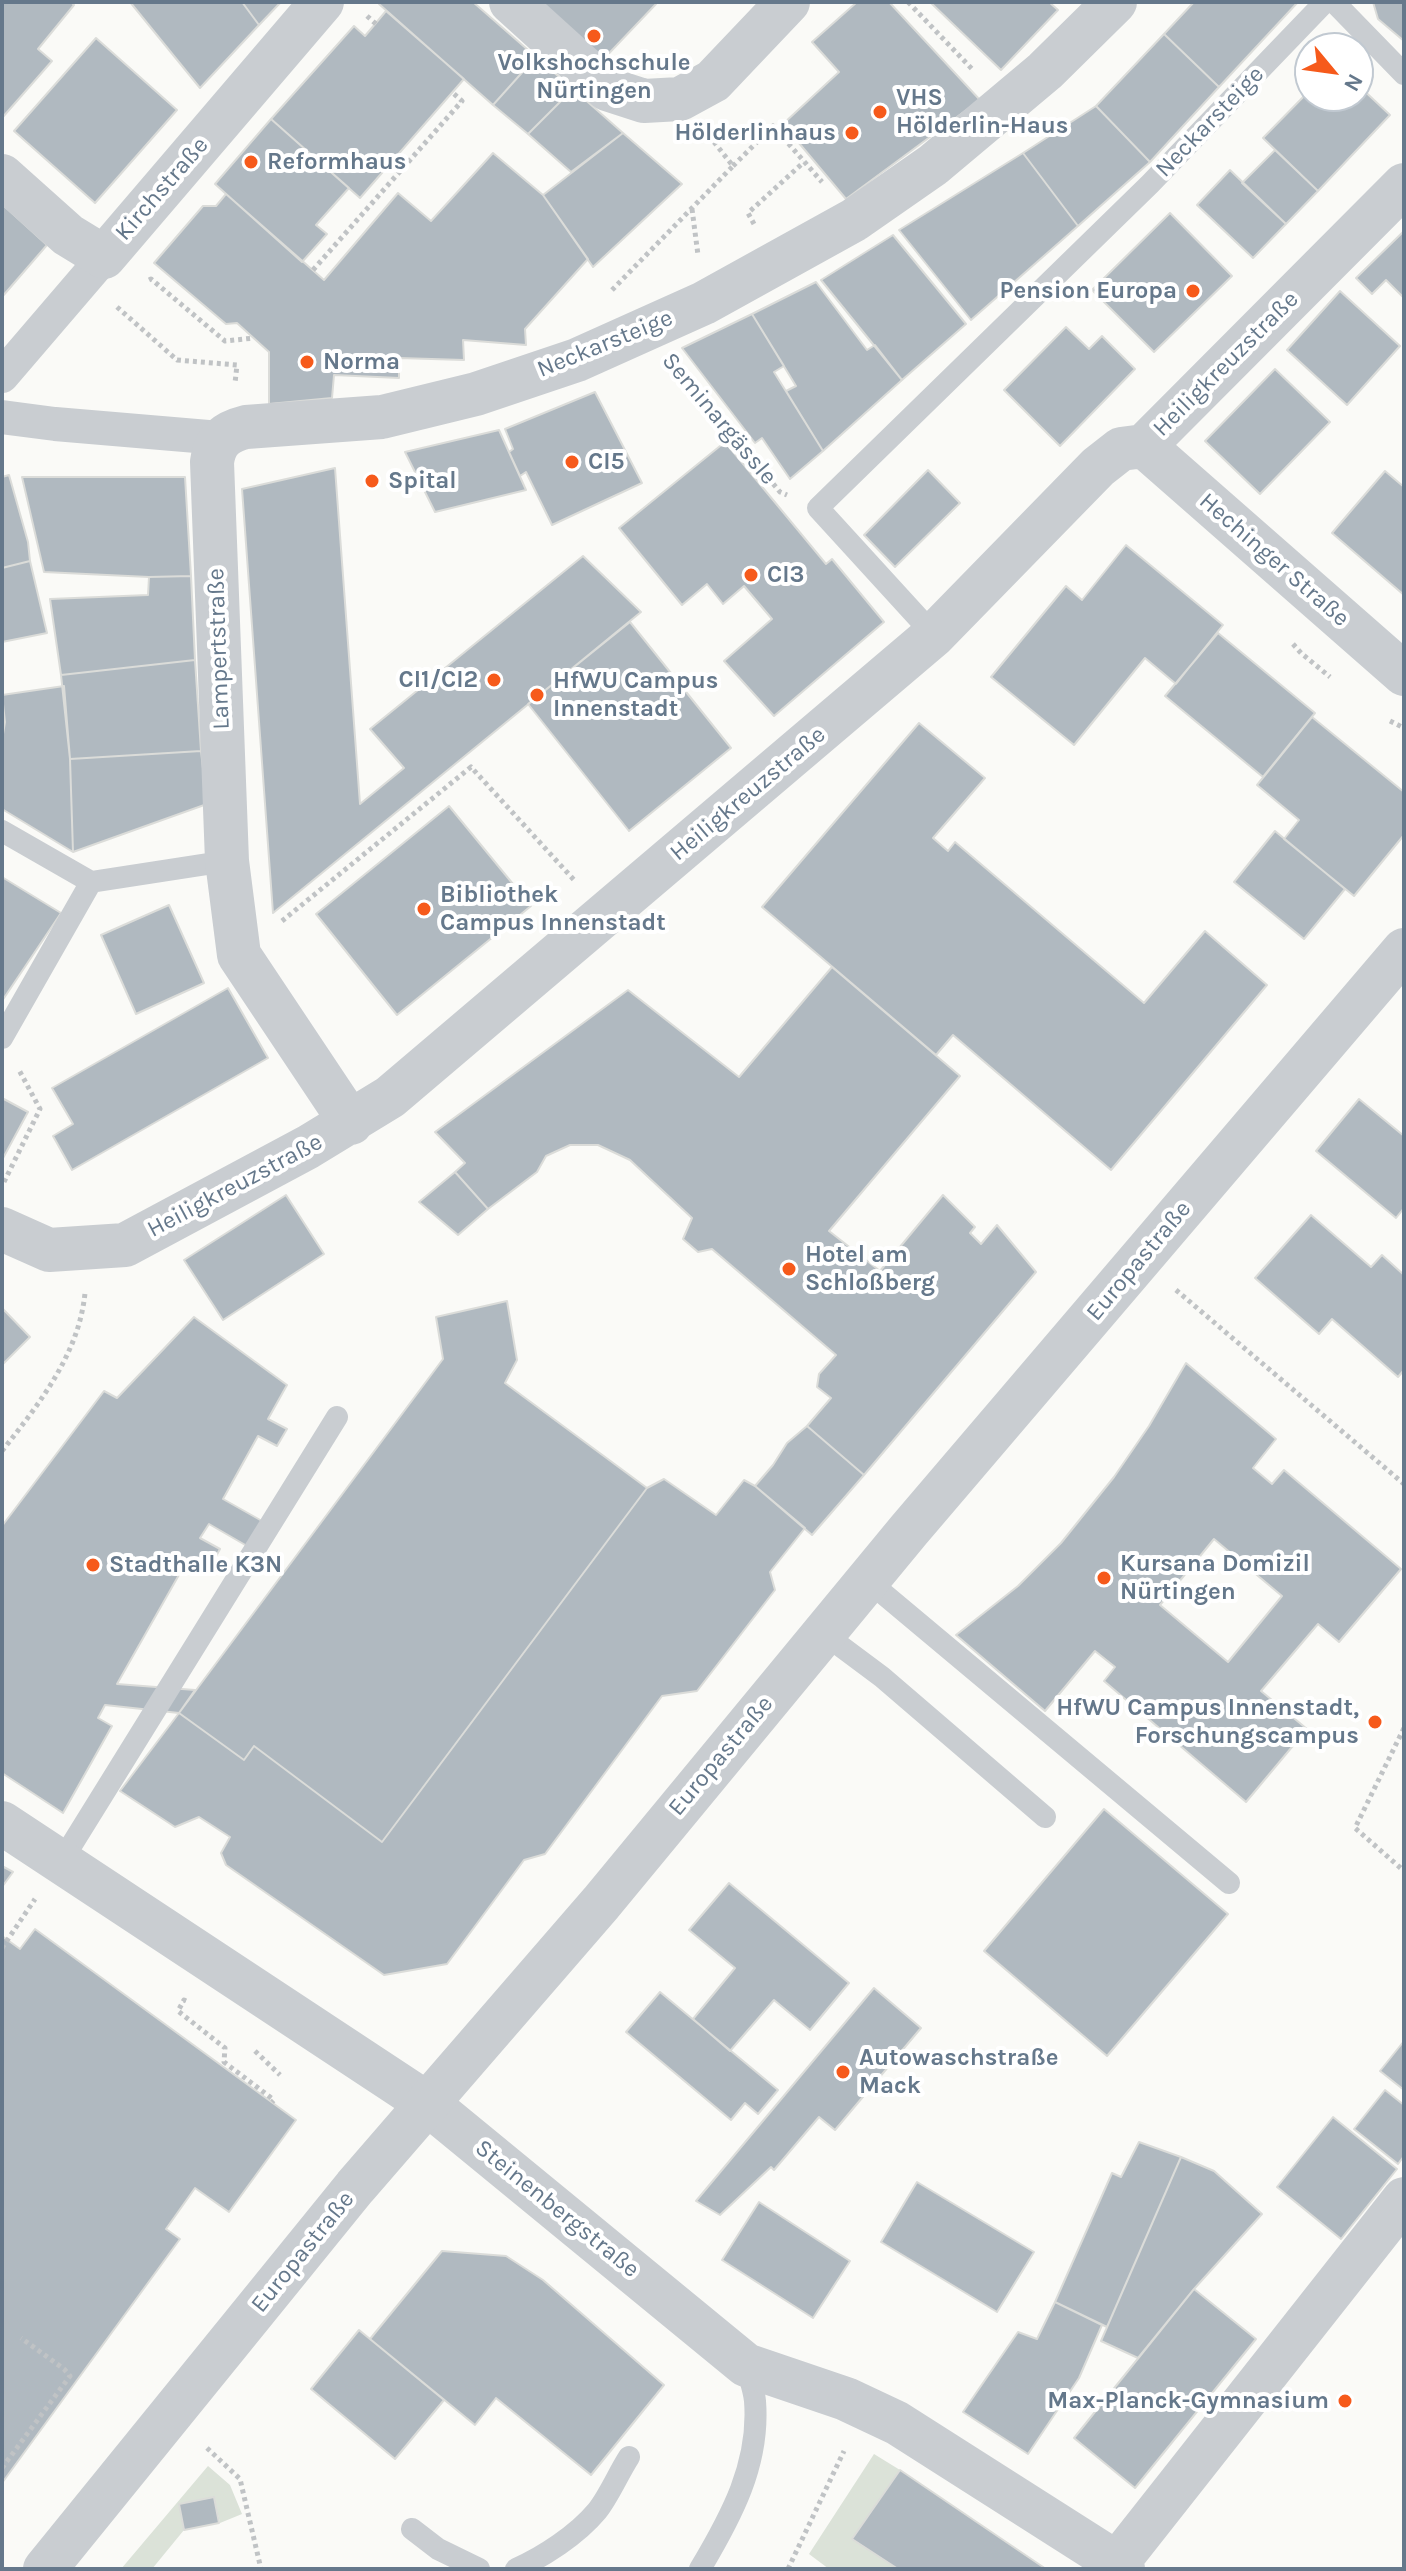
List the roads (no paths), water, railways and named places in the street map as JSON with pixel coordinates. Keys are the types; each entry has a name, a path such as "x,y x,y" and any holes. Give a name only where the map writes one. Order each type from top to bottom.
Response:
{"street":[{"name":"Kirchstraße","path":"2,376 322,2"},
{"path":"511,2 607,89 644,101 680,99 713,81 788,2"},
{"name":"Neckarsteige","path":"2,417 220,438 246,427 382,417 476,394 577,360 704,303 854,220 933,165 1006,105 1115,2"},
{"path":"2,176 68,235 104,257"},
{"name":"Heiligkreuzstraße","path":"2,1229 49,1250 125,1245 351,1123 390,1097 934,635 1098,467 1121,449 1144,446 1404,185"},
{"name":"Lampertstraße","path":"220,438 213,451 212,462 227,861 239,955 351,1123"},
{"name":"Hechinger Straße","path":"1144,446 1404,674"},
{"name":"Europastraße","path":"45,2569 355,2187 601,1903 867,1580 1404,950"},
{"name":"Steinenbergstraße","path":"2,1823 428,2104 746,2365 865,2407 897,2423 1119,2567"},
{"path":"1119,2567 1404,2199"}],"lane":[{"name":"Neckarsteige","path":"934,635 818,508 1150,184 1325,2"},
{"path":"1334,2 1404,74"},
{"path":"2,831 91,882 227,861"},
{"path":"2,1038 91,882"},
{"path":"61,1862 337,1417"},
{"path":"867,1580 1229,1883"},
{"path":"823,1633 882,1677 1045,1817"},
{"path":"700,2569 728,2522 752,2454 756,2432 755,2398 746,2365"},
{"path":"516,2569 537,2560 597,2511 629,2457"},
{"path":"412,2529 438,2549 479,2569"}],"place":[{"name":"Volkshochschule Nürtingen","path":"594,36"},
{"name":"VHS Hölderlin-Haus","path":"880,112"},
{"name":"Hölderlinhaus","path":"852,133"},
{"name":"Reformhaus","path":"251,162"},
{"name":"Pension Europa","path":"1193,291"},
{"name":"Norma","path":"307,362"},
{"name":"CI5","path":"572,462"},
{"name":"Spital","path":"372,481"},
{"name":"CI3","path":"751,575"},
{"name":"CI1/CI2","path":"494,680"},
{"name":"HfWU Campus Innenstadt","path":"537,695"},
{"name":"Bibliothek Campus Innenstadt","path":"424,909"},
{"name":"Hotel am Schloßberg","path":"789,1269"},
{"name":"Stadthalle K3N","path":"93,1565"},
{"name":"Kursana Domizil Nürtingen","path":"1104,1578"},
{"name":"HfWU Campus Innenstadt, Forschungscampus","path":"1375,1722"},
{"name":"Autowaschstraße Mack","path":"843,2072"},
{"name":"Max-Planck-Gymnasium","path":"1345,2401"}]}
